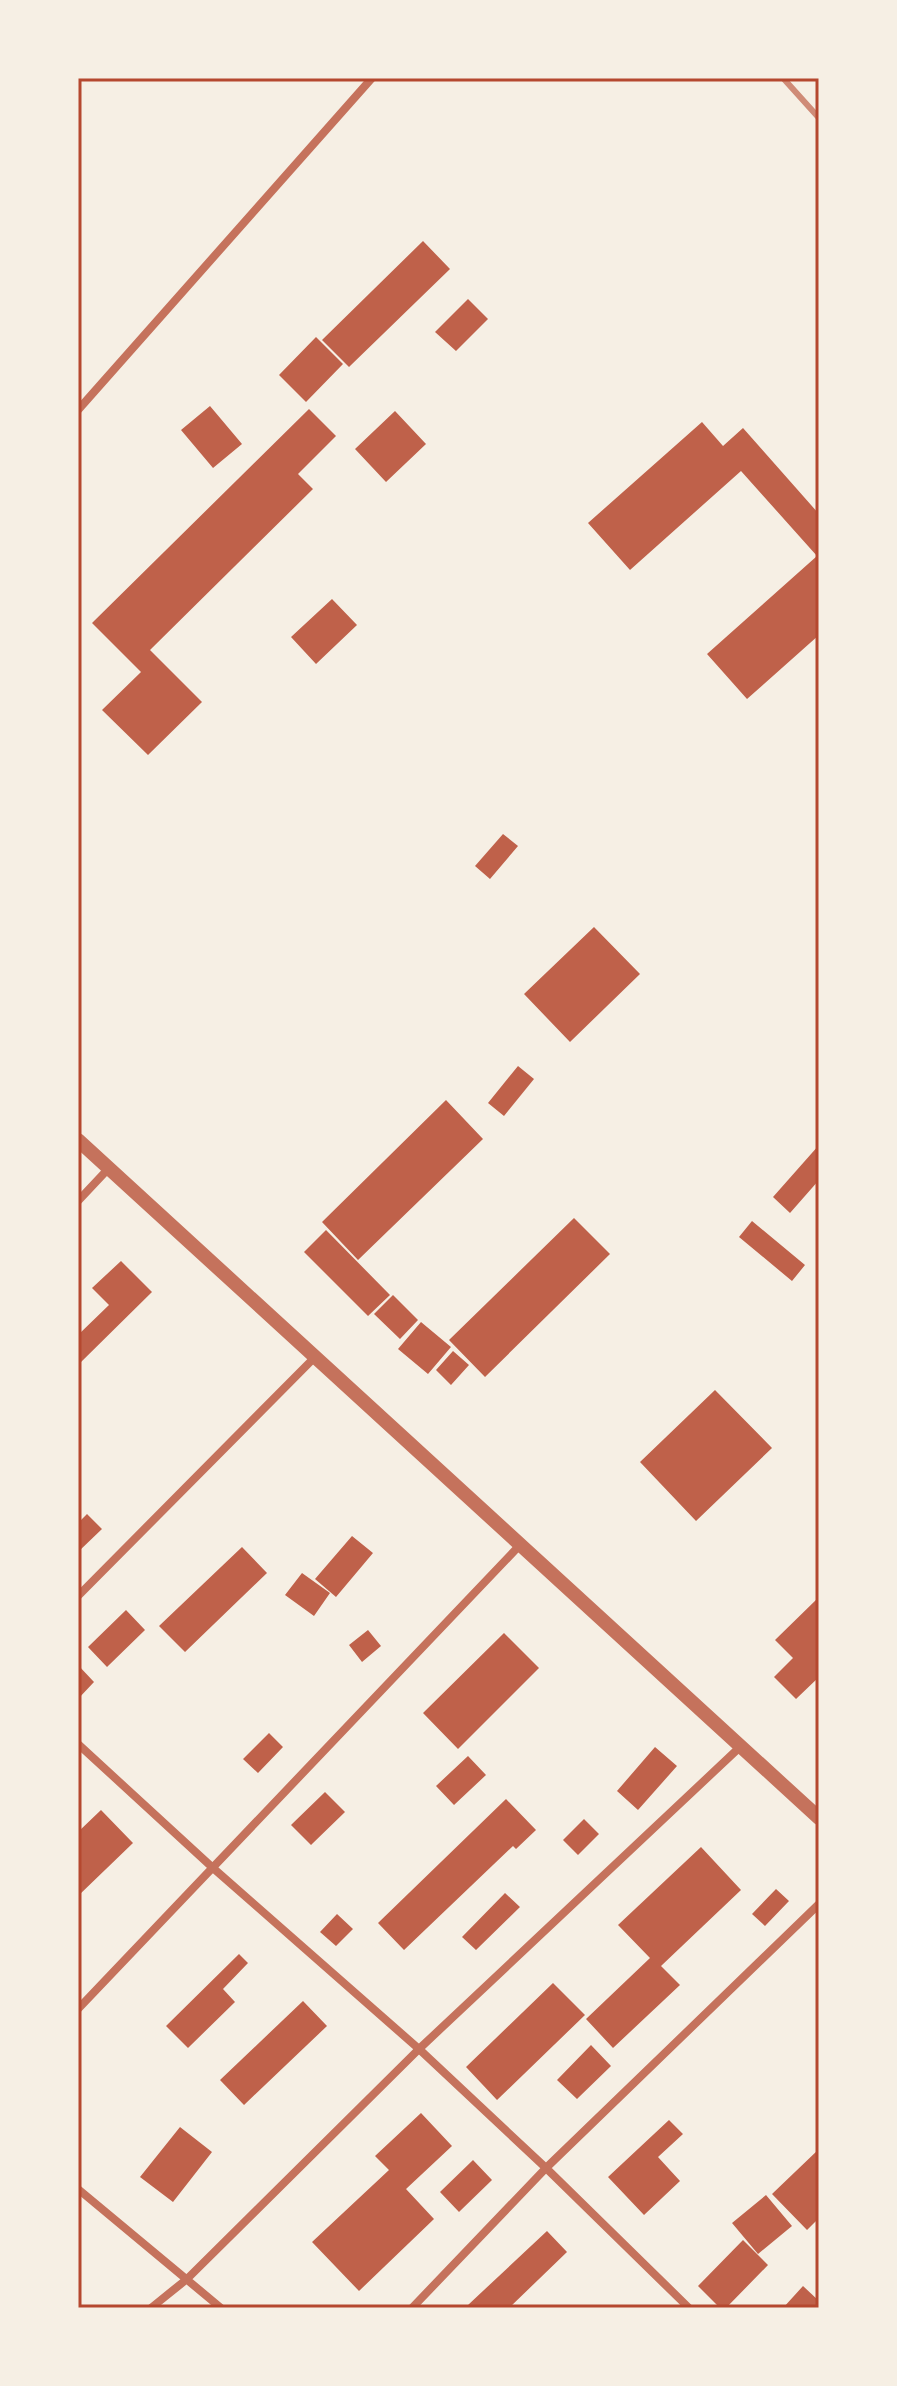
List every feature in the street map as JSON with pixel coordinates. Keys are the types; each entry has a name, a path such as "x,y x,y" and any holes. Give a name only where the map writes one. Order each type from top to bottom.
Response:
{"street":[{"path":"78,410 372,78"},
{"path":"78,1140 819,1818"},
{"path":"78,1201 109,1168"},
{"path":"78,1596 315,1357"},
{"path":"78,2009 520,1545"},
{"path":"78,1744 213,1868 419,2049 689,2308"},
{"path":"151,2308 187,2279 419,2049 740,1747"},
{"path":"412,2308 546,2168 819,1904"},
{"path":"78,2189 221,2308"}],"building":[{"path":"423,241 450,269 349,367 322,340"},
{"path":"468,299 488,319 456,351 435,332"},
{"path":"316,337 343,364 306,402 279,375"},
{"path":"210,406 242,444 213,468 181,430"},
{"path":"309,409 336,436 298,474 313,489 150,650 202,702 148,755 102,710 141,672 92,623"},
{"path":"395,411 426,444 386,482 355,449"},
{"path":"702,422 723,446 743,428 819,514 819,635 747,699 707,654 817,556 741,471 630,570 588,523"},
{"path":"332,599 357,625 316,664 291,637"},
{"path":"503,834 518,846 490,879 475,866"},
{"path":"594,927 640,974 570,1042 524,994"},
{"path":"518,1066 534,1079 504,1116 488,1103"},
{"path":"446,1100 483,1139 358,1260 322,1222"},
{"path":"819,1145 819,1180 790,1213 773,1197"},
{"path":"574,1218 610,1254 485,1377 449,1340"},
{"path":"752,1221 805,1265 792,1281 739,1237"},
{"path":"326,1230 390,1295 368,1316 304,1252"},
{"path":"121,1261 152,1292 78,1365 78,1335 109,1305 92,1288"},
{"path":"393,1295 418,1320 400,1339 374,1314"},
{"path":"421,1322 451,1347 428,1374 398,1349"},
{"path":"453,1351 469,1365 451,1385 436,1370"},
{"path":"715,1390 772,1448 696,1521 640,1462"},
{"path":"87,1514 102,1529 78,1552 78,1523"},
{"path":"352,1536 373,1553 336,1597 315,1579"},
{"path":"242,1547 267,1573 185,1652 159,1626"},
{"path":"302,1573 330,1593 314,1616 285,1595"},
{"path":"819,1597 819,1677 796,1699 774,1677 793,1658 775,1640"},
{"path":"126,1610 145,1630 107,1667 88,1647"},
{"path":"368,1630 381,1646 362,1662 349,1645"},
{"path":"504,1633 539,1668 458,1749 423,1713"},
{"path":"78,1665 94,1682 78,1699"},
{"path":"269,1733 283,1747 258,1773 243,1759"},
{"path":"655,1747 677,1766 638,1810 617,1791"},
{"path":"468,1756 486,1775 454,1805 436,1786"},
{"path":"325,1792 345,1812 311,1845 291,1825"},
{"path":"506,1799 536,1830 516,1849 513,1846 404,1950 378,1923"},
{"path":"101,1810 133,1843 78,1896 78,1832"},
{"path":"584,1819 599,1834 578,1855 563,1840"},
{"path":"701,1847 741,1890 661,1966 680,1985 613,2048 586,2019 650,1958 618,1925"},
{"path":"776,1889 789,1901 765,1926 752,1914"},
{"path":"505,1893 520,1907 476,1950 462,1937"},
{"path":"337,1914 353,1929 336,1946 320,1932"},
{"path":"239,1954 248,1963 223,1989 235,2002 188,2048 166,2026"},
{"path":"553,1983 585,2015 497,2100 466,2067"},
{"path":"303,2001 327,2026 244,2105 220,2080"},
{"path":"591,2045 611,2066 577,2099 557,2080"},
{"path":"421,2113 452,2146 406,2189 434,2219 359,2291 312,2242 389,2170 375,2156"},
{"path":"669,2120 683,2134 658,2157 680,2181 644,2215 608,2177"},
{"path":"180,2127 212,2152 173,2202 140,2177"},
{"path":"819,2149 819,2218 807,2230 772,2194"},
{"path":"473,2160 492,2180 459,2212 440,2192"},
{"path":"766,2195 792,2226 758,2254 732,2223"},
{"path":"547,2231 567,2252 509,2308 471,2308 468,2305"},
{"path":"743,2240 768,2265 726,2308 720,2308 698,2286"},
{"path":"803,2286 819,2301 814,2308 783,2308"}],"railway":[{"path":"783,78 819,118"}]}
